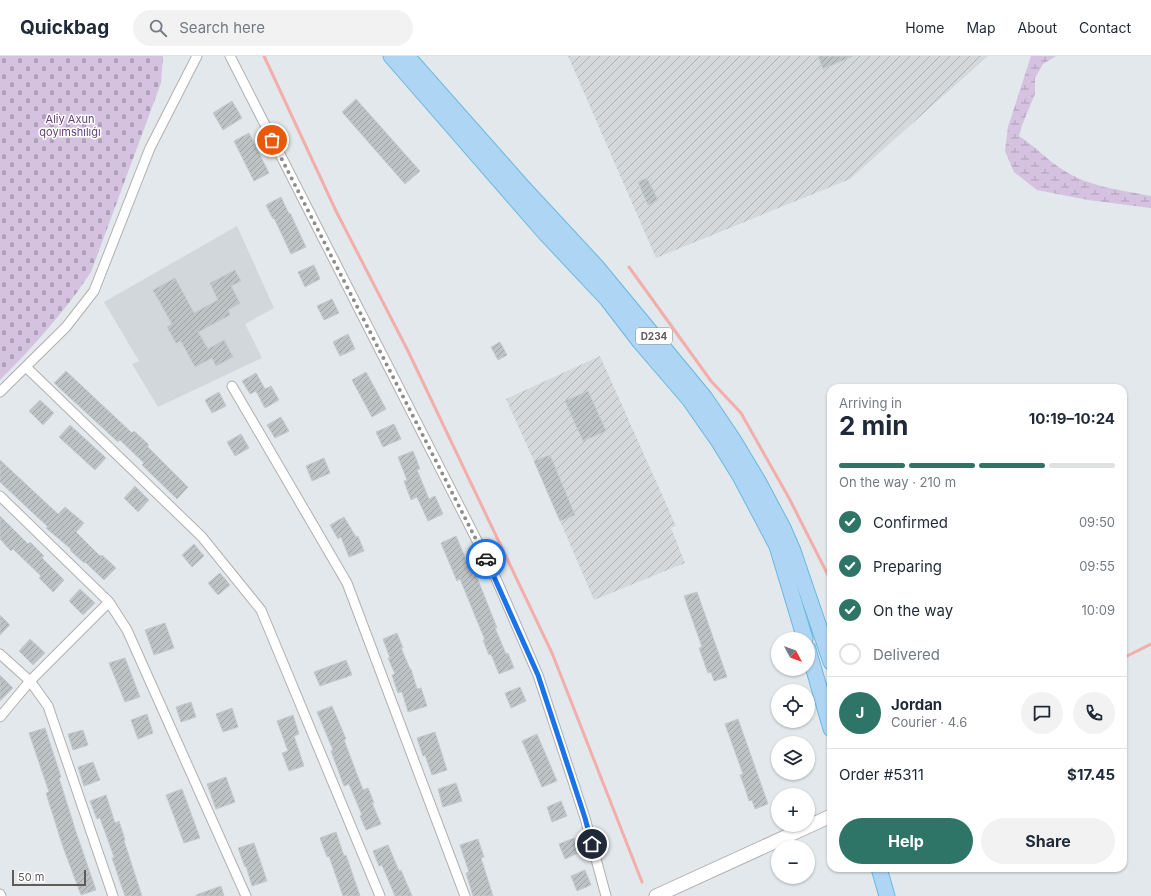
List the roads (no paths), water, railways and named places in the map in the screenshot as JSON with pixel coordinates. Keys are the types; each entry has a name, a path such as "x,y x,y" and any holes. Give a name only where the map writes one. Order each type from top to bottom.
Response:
{"main road":[{"name":"D234","path":"392,56 545,233 607,299 640,342 689,400 719,442 740,476 777,546 803,632"},
{"name":"D234","path":"407,56 596,266 705,398 734,441 783,528 793,551 827,650"},
{"path":"815,673 827,715"},
{"path":"656,896 827,818"},
{"path":"880,872 887,896"}],"street":[{"path":"0,392 66,327 94,291 150,148 197,56"},
{"path":"230,56 494,574 538,675 585,818 606,896"},
{"path":"26,367 202,537 261,610 380,896"},
{"path":"232,386 347,583 465,896"},
{"path":"0,496 109,602 127,630 246,896"},
{"path":"0,717 30,681 109,602"},
{"path":"0,654 30,681 48,706 113,896"}],"waterway":[{"path":"264,56 336,211 408,351 552,653 642,882"},
{"path":"629,267 711,381 741,413 789,498 827,573"},
{"path":"1127,656 1151,644"}],"park label":[{"name":"Aliy Axun qoyımshılıǵı","path":"70,125"}]}
